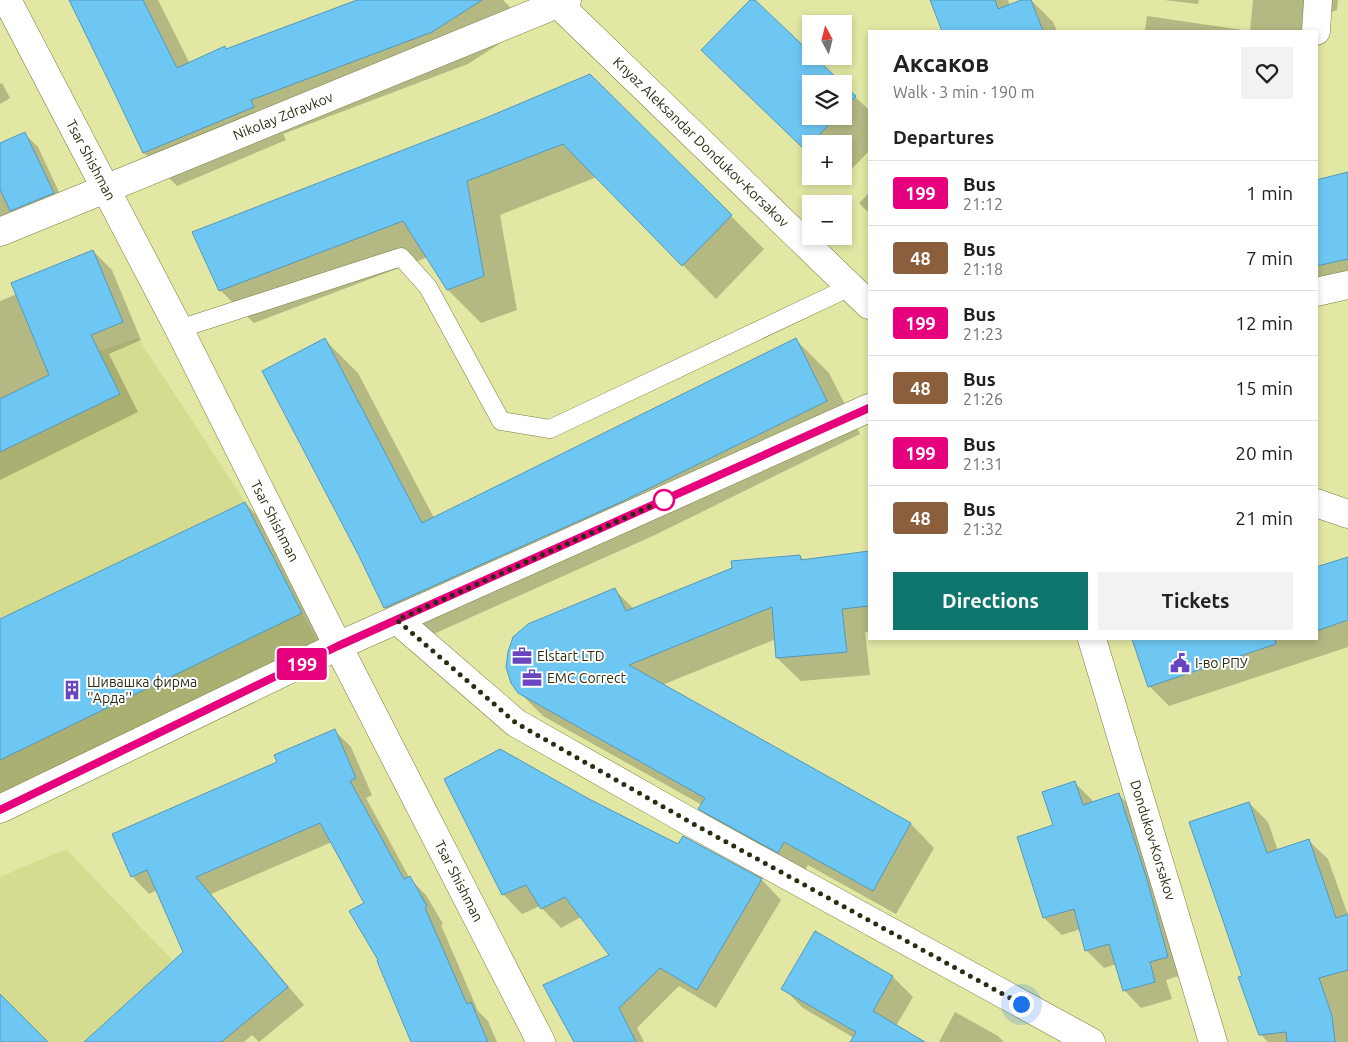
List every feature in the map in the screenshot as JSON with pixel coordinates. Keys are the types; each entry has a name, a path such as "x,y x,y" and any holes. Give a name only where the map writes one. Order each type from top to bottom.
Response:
{"street":[{"name":"Tsar Shishman","path":"7,0 179,329 338,646 541,1042"},
{"path":"1316,30 1318,0"},
{"name":"Nikolay Zdravkov","path":"0,232 560,1"},
{"name":"Knyaz Aleksandar Dondukov-Korsakov","path":"560,1 860,296"},
{"path":"1318,292 1348,284"},
{"path":"0,810 338,646 868,408"},
{"path":"1318,504 1348,514"},
{"path":"397,620 516,723 690,822 1091,1042"},
{"name":"Dondukov-Korsakov","path":"1092,640 1213,1042"}],"lane":[{"path":"179,329 401,257 428,287 500,421 550,429 860,296"}],"shaded area":[{"path":"138,338 245,502 323,653 0,809 0,399 99,351"},
{"path":"66,849 175,963 208,1042 0,1042 0,877"}],"building":[{"path":"69,0 143,0 177,68 225,46 226,49 357,0 482,0 432,32 251,100 254,107 143,153"},
{"path":"750,0 755,0 802,44 802,65 823,65 834,75 802,75 802,125 829,125 819,135 802,135 802,147 701,50"},
{"path":"930,0 995,0 998,9 1021,0 1031,0 1043,30 942,30"},
{"path":"590,74 732,215 682,266 563,144 467,181 484,276 447,290 403,221 219,291 192,232 488,117"},
{"path":"852,92 856,96 852,100"},
{"path":"25,132 54,193 10,211 0,189 0,143"},
{"path":"1348,172 1348,259 1318,266 1318,180"},
{"path":"93,250 123,322 91,335 120,394 0,452 0,399 49,375 11,283"},
{"path":"325,338 422,523 796,338 827,401 621,502 384,608 358,554 262,371"},
{"name":"Шивашка фирма ''Арда''","path":"245,502 302,613 0,760 0,619"},
{"path":"868,551 868,606 842,609 847,652 776,658 772,607 629,665 911,823 873,891 784,842 778,853 698,809 705,798 518,693 511,683 506,667 513,637 528,624 615,588 626,611 732,568 731,561 800,555 801,560"},
{"path":"1348,557 1348,620 1318,630 1318,566"},
{"name":"I-во РПУ","path":"1132,640 1275,640 1276,644 1148,687"},
{"path":"335,729 356,778 350,781 404,879 410,876 427,906 425,908 467,1004 471,1002 488,1042 411,1042 378,960 349,911 364,903 320,823 196,877 288,987 221,1042 84,1042 183,952 147,870 131,877 112,834 277,762 274,755"},
{"path":"500,749 589,799 678,844 683,836 762,879 697,990 660,968 619,1008 636,1042 574,1042 543,985 609,955 565,897 541,909 526,885 502,895 444,779"},
{"path":"1075,781 1083,805 1119,793 1146,876 1168,957 1150,962 1155,982 1123,991 1109,944 1085,951 1074,909 1043,918 1017,837 1053,825 1042,792"},
{"path":"1249,802 1267,853 1309,839 1336,918 1348,914 1348,970 1319,978 1332,1016 1335,1042 1287,1042 1286,1032 1259,1035 1238,977 1242,976 1189,822"},
{"path":"815,931 893,976 873,1011 925,1042 850,1042 856,1032 781,989"},
{"path":"0,994 48,1042 0,1042"}],"bus line":[{"name":"199","path":"0,810 338,646 868,408"}],"place":[{"name":"Elstart LTD","path":"522,656"},
{"name":"I-во РПУ","path":"1180,663"},
{"name":"EMC Correct","path":"532,678"},
{"name":"Шивашка фирма ''Арда''","path":"72,690"}],"route":[{"path":"664,500 669,498 397,620 516,723 690,822 1021,1004"}]}
